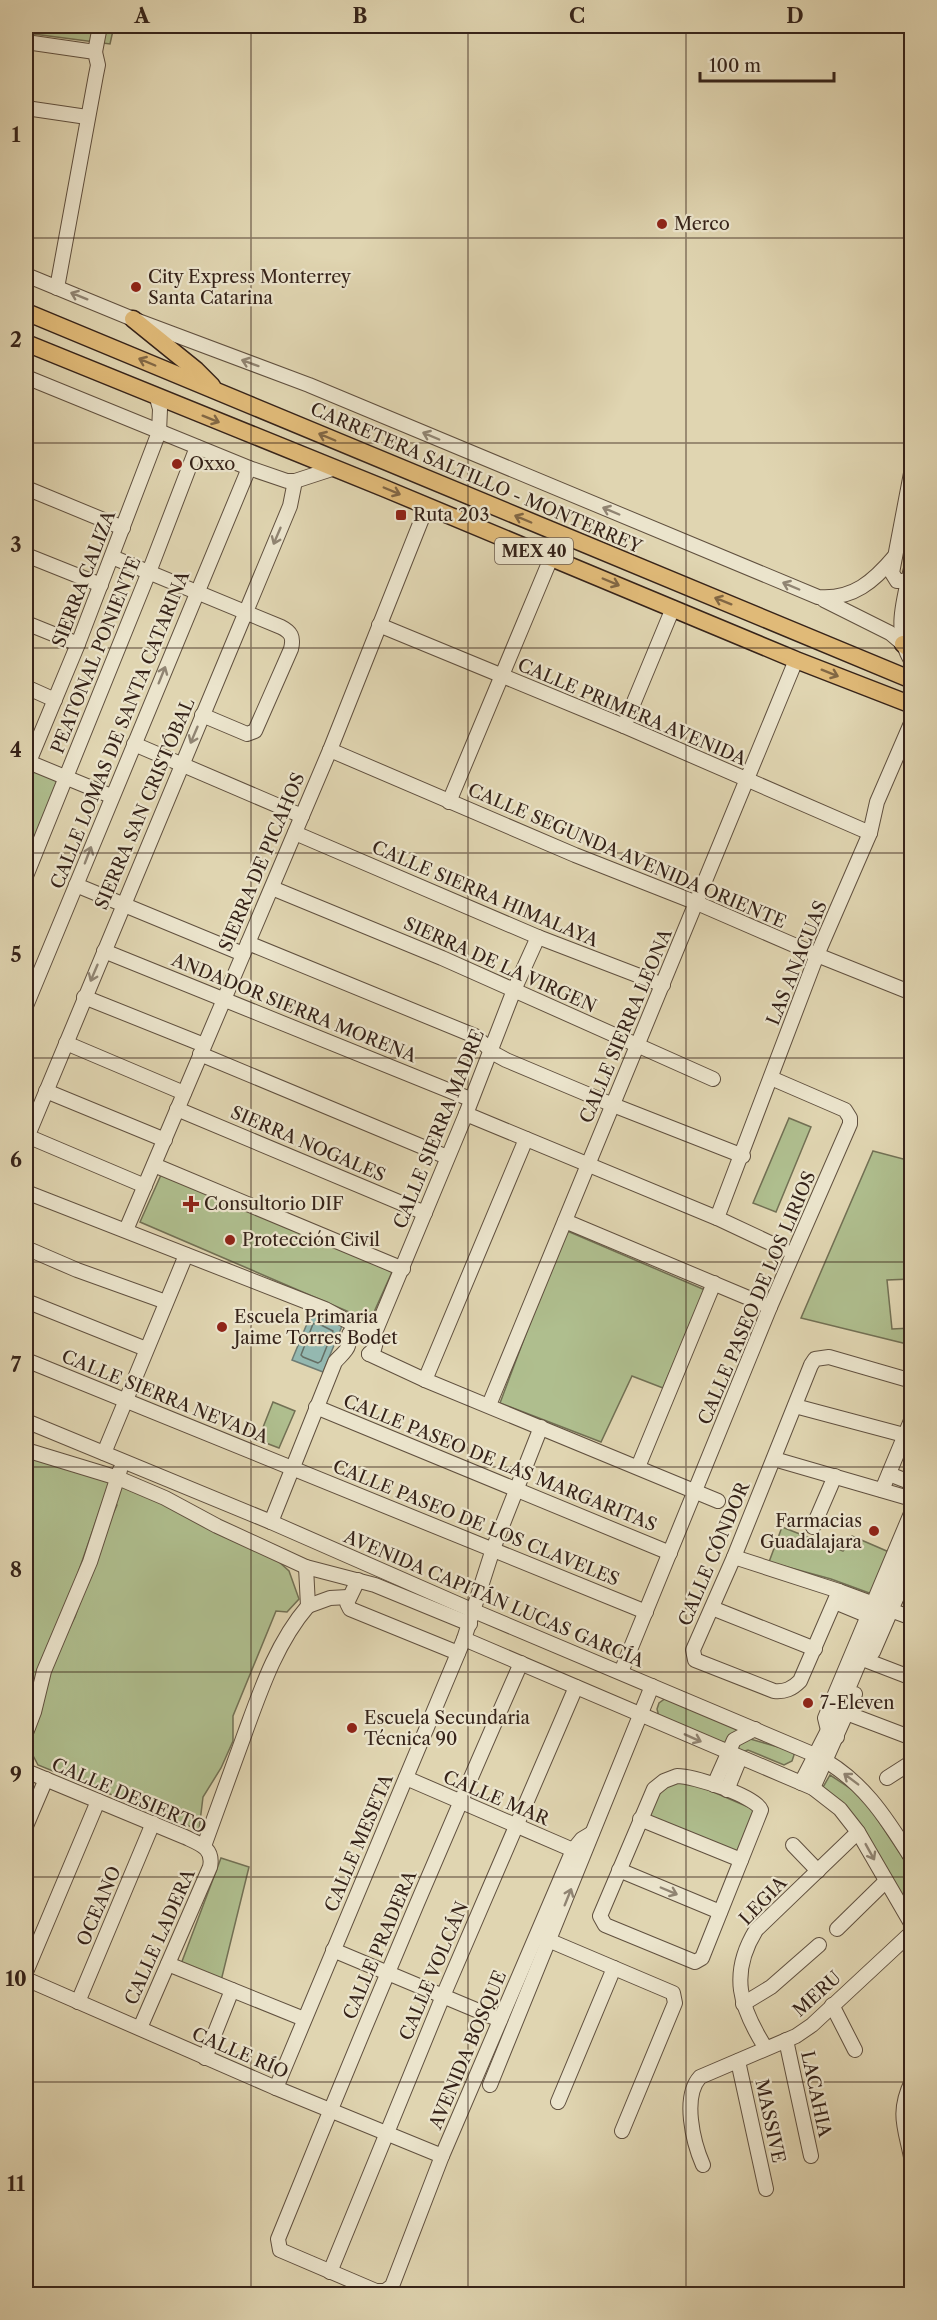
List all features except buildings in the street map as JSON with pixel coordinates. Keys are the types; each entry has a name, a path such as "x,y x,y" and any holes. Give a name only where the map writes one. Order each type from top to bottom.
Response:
{"main road":[{"name":"CARRETERA SALTILLO - MONTERREY","path":"26,312 912,680"},
{"path":"133,320 196,370 217,391"},
{"path":"26,336 54,350 59,356"},
{"name":"MEX 40","path":"26,343 157,398 335,468 796,660 912,705"}],"street":[{"path":"57,288 96,75 100,26"},
{"path":"26,42 96,54"},
{"path":"26,108 87,117"},
{"path":"26,275 133,320 309,385 818,597 890,633 907,647"},
{"path":"26,377 283,480 295,481 335,468"},
{"name":"SIERRA CALIZA","path":"27,764 78,644 159,432 160,409 157,398"},
{"name":"PEATONAL PONIENTE","path":"26,876 197,447"},
{"name":"CALLE LOMAS DE SANTA CATARINA","path":"26,1006 111,796 249,468"},
{"path":"908,581 901,582 894,578 892,573 912,468"},
{"name":"SIERRA SAN CRISTÓBAL","path":"26,1138 290,506 295,481"},
{"path":"26,488 123,528"},
{"name":"SIERRA DE PICAHOS","path":"126,1230 330,750 427,506"},
{"path":"26,555 100,585"},
{"path":"818,597 848,596 870,583 895,556"},
{"path":"112,557 286,630 292,637 291,649 282,674 253,734 243,733 202,715"},
{"path":"450,802 551,558"},
{"path":"912,564 900,620 912,662"},
{"path":"624,726 673,608"},
{"path":"26,623 78,644"},
{"name":"CALLE PRIMERA AVENIDA","path":"379,626 624,726 870,833"},
{"name":"CALLE SIERRA LEONA","path":"489,1405 796,660"},
{"path":"26,687 55,699"},
{"name":"LAS ANACUAS","path":"717,1218 743,1156 817,955 870,833 877,802 912,721"},
{"path":"134,744 302,816"},
{"name":"CALLE SEGUNDA AVENIDA ORIENTE","path":"330,750 575,855 697,903 912,993"},
{"path":"27,764 111,796"},
{"name":"CALLE SIERRA HIMALAYA","path":"295,833 538,937 663,985"},
{"path":"76,885 475,1036 506,1060 743,1156"},
{"name":"SIERRA DE LA VIRGEN","path":"272,888 442,958 713,1079"},
{"name":"CALLE SIERRA MADRE","path":"369,1354 374,1349 376,1342 374,1335 466,1114 514,990 538,937"},
{"name":"ANDADOR SIERRA MORENA","path":"104,951 470,1099"},
{"path":"84,997 447,1157"},
{"path":"66,1042 184,1094"},
{"name":"CALLE PASEO DE LOS LIRIOS","path":"696,1491 770,1307 848,1129 849,1118 845,1110 771,1078"},
{"path":"46,1090 165,1140"},
{"name":"SIERRA NOGALES","path":"177,1109 425,1213"},
{"path":"466,1114 717,1218 783,1249"},
{"path":"26,1138 145,1186"},
{"path":"425,1380 526,1139"},
{"path":"154,1166 403,1269"},
{"path":"26,1192 325,1309 374,1335"},
{"path":"565,1221 770,1307"},
{"path":"26,1248 77,1270 166,1302"},
{"path":"104,1454 186,1255"},
{"path":"638,1467 714,1283"},
{"path":"26,1301 146,1349"},
{"path":"360,1328 351,1332 348,1337 348,1346 354,1354 359,1356 369,1354 425,1380 718,1501"},
{"path":"271,1522 335,1362 348,1346"},
{"name":"CALLE CÓNDOR","path":"837,1596 800,1681 794,1688 781,1692 774,1691 698,1662 694,1655 693,1650 816,1359 830,1357 912,1381"},
{"name":"CALLE SIERRA NEVADA","path":"26,1360 292,1467"},
{"path":"795,1406 904,1435"},
{"name":"CALLE PASEO DE LAS MARGARITAS","path":"316,1407 670,1553"},
{"path":"882,1490 912,1418"},
{"name":"AVENIDA CAPITÁN LUCAS GARCÍA","path":"26,1421 286,1528 472,1618 621,1672 821,1758 858,1783 869,1795 912,1859"},
{"name":"CALLE MESETA","path":"276,2088 464,1639 493,1549 542,1427"},
{"path":"26,1450 118,1478 165,1498 217,1526 306,1567 375,1585 472,1618"},
{"path":"774,1458 912,1499"},
{"path":"26,1733 34,1712 44,1671 90,1562 123,1461"},
{"name":"CALLE PASEO DE LOS CLAVELES","path":"292,1467 646,1612"},
{"path":"889,1474 912,1483"},
{"path":"813,1527 835,1476"},
{"path":"621,1672 696,1491"},
{"path":"807,1786 843,1712 864,1660 912,1511"},
{"path":"276,1553 286,1528"},
{"path":"832,1733 825,1718 909,1558 912,1536"},
{"path":"734,1557 880,1613 912,1618"},
{"path":"306,1567 308,1606"},
{"path":"358,1580 347,1603 356,1612 458,1653"},
{"path":"204,1846 257,1702 280,1647 292,1625 308,1606 330,1598 348,1597"},
{"path":"712,1608 815,1648"},
{"path":"464,1639 807,1786 840,1809 858,1832 912,1925"},
{"path":"864,1660 912,1678"},
{"name":"CALLE PRADERA","path":"330,2272 282,2250 278,2244 330,2110 521,1663"},
{"name":"AVENIDA BOSQUE","path":"490,2085 652,1686"},
{"name":"CALLE VOLCÁN","path":"330,2272 443,1996 576,1687"},
{"path":"843,1712 912,1738"},
{"path":"720,1787 734,1756 734,1740 755,1729"},
{"path":"887,1778 912,1762"},
{"name":"CALLE DESIERTO","path":"26,1771 204,1846 210,1852 212,1860"},
{"path":"671,1777 692,1777 720,1787 756,1802 761,1810 702,1958 698,1961 691,1961 602,1923 600,1916 654,1789 671,1777"},
{"name":"CALLE MAR","path":"406,1778 573,1850"},
{"path":"26,1826 46,1779"},
{"path":"26,1972 98,1801"},
{"path":"640,1819 741,1860"},
{"name":"OCEANO","path":"78,2002 153,1823"},
{"name":"LEGIA","path":"765,2047 740,1994 740,1971 751,1938 756,1930 858,1832"},
{"name":"AVENIDA BOSQUE","path":"330,2272 376,2291 389,2289 442,2156 573,1850 582,1839 592,1833"},
{"path":"793,1845 818,1871"},
{"name":"CALLE LADERA","path":"140,2028 212,1860"},
{"path":"619,1870 720,1912"},
{"path":"837,1929 886,1881"},
{"name":"MERU","path":"703,2165 695,2146 692,2127 693,2089 700,2077 765,2047 786,2040 812,2025 912,1932"},
{"path":"537,1935 672,1993 675,2002 622,2131"},
{"path":"743,2004 771,1987 819,1945"},
{"path":"333,1950 500,2020"},
{"path":"168,1964 304,2019"},
{"path":"558,2102 614,1968"},
{"name":"CALLE RÍO","path":"26,1979 276,2088 442,2156"},
{"path":"206,2058 232,1990"},
{"path":"832,2005 855,2050"},
{"name":"LACAHIA","path":"786,2040 811,2156"},
{"name":"MASSIVE","path":"738,2061 766,2189"},
{"path":"911,2081 905,2096 907,2116 904,2134 911,2156"}],"green space":[{"path":"26,26 114,26 110,44 26,33"},
{"path":"26,765 67,776 26,875"},
{"path":"789,1118 811,1127 776,1212 753,1203"},
{"path":"873,1151 911,1161 911,1279 887,1280 892,1329 911,1328 911,1345 801,1318"},
{"path":"161,1175 284,1223 392,1272 370,1321 140,1222"},
{"path":"565,1230 705,1290 663,1388 632,1376 601,1442 500,1403"},
{"path":"273,1402 295,1411 279,1448 258,1440"},
{"path":"26,1445 104,1476 268,1552 289,1571 299,1599 287,1612 276,1611 233,1716 233,1741 221,1768 203,1797 199,1830 38,1765 28,1746 35,1718 32,1703 75,1617 100,1542 117,1505 104,1498 53,1645 26,1703"},
{"path":"782,1527 843,1551 852,1536 889,1552 872,1594 831,1579 769,1562"},
{"path":"666,1698 742,1729 726,1746 659,1717 657,1709 659,1703"},
{"path":"747,1738 792,1749 794,1755 792,1761 784,1765 748,1750 741,1752 736,1747"},
{"path":"830,1775 862,1796 911,1870 911,1913 822,1789"},
{"path":"673,1782 690,1782 753,1809 754,1813 738,1853 649,1818 657,1797"},
{"path":"221,1858 249,1867 221,1981 181,1964"}],"water":[{"path":"311,1314 342,1326 323,1372 292,1360"}],"place":[{"name":"Merco","path":"662,224"},
{"name":"City Express Monterrey Santa Catarina","path":"136,287"},
{"name":"Oxxo","path":"177,464"},
{"name":"Ruta 203","path":"401,515"},
{"name":"Consultorio DIF","path":"191,1204"},
{"name":"Protección Civil","path":"230,1240"},
{"name":"Escuela Primaria Jaime Torres Bodet","path":"222,1327"},
{"name":"Farmacias Guadalajara","path":"874,1531"},
{"name":"7-Eleven","path":"808,1703"},
{"name":"Escuela Secundaria Técnica 90","path":"352,1728"}]}
